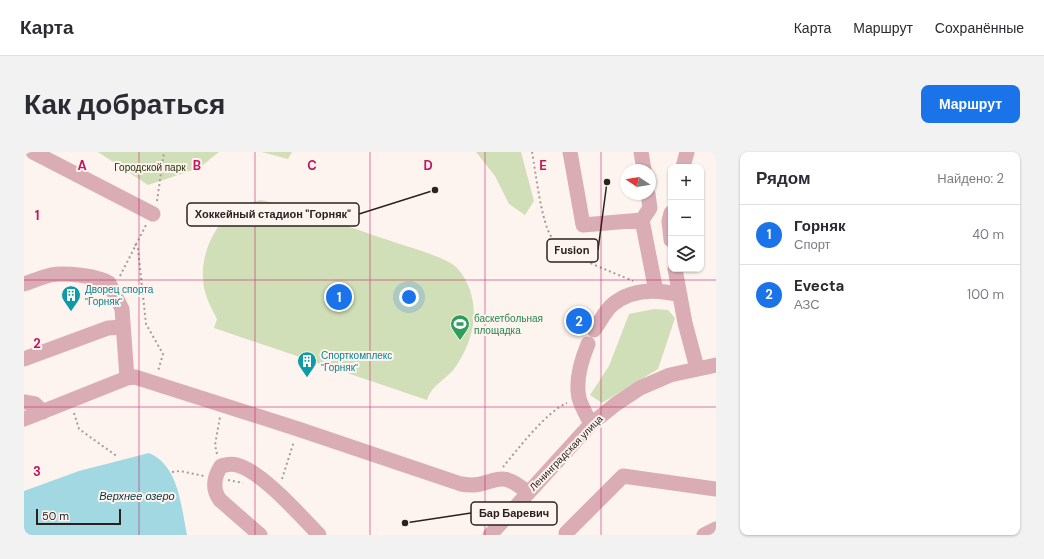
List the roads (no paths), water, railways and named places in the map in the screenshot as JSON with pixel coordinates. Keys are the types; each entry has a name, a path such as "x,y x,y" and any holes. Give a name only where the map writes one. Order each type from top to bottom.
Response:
{"street":[{"path":"33,152 153,214"},
{"path":"570,152 583,225 642,220"},
{"path":"641,152 643,164"},
{"path":"684,164 687,152"},
{"path":"649,200 650,208 642,220 656,291"},
{"path":"676,272 697,368"},
{"path":"24,284 51,275 58,275 105,281 113,287 122,309 127,378"},
{"path":"594,330 612,305 630,294 656,291 680,295"},
{"path":"24,359 108,328 123,327"},
{"path":"588,344 581,362 578,382 579,398 591,424"},
{"name":"Ленинградская улица","path":"491,535 591,424 640,388 670,375 716,365"},
{"path":"24,419 70,402 127,378 136,377 224,404 461,484 480,485 494,479 510,480 528,493"},
{"path":"24,402 35,404 43,412"},
{"path":"251,532 216,494 214,488 216,478 223,473 228,464 237,465 259,478 319,535"},
{"path":"568,535 566,533 623,476 716,489"},
{"path":"704,535 716,529"}],"water":[{"name":"Верхнее озеро","path":"149,453 159,459 167,467 173,477 180,500 187,535 24,535 24,491 79,471"}],"place":[{"name":"Fusion","path":"607,182"},
{"name":"Хоккейный стадион \"Горняк\"","path":"435,190"},
{"name":"Горняк","path":"339,297"},
{"name":"Дворец спорта \"Горняк\"","path":"71,312"},
{"name":"Evecta","path":"579,321"},
{"name":"баскетбольная площадка","path":"460,341"},
{"name":"Спорткомплекс \"Горняк\"","path":"307,378"},
{"name":"Бар Баревич","path":"405,523"}],"park label":[{"name":"Городской парк","path":"150,167"}]}
